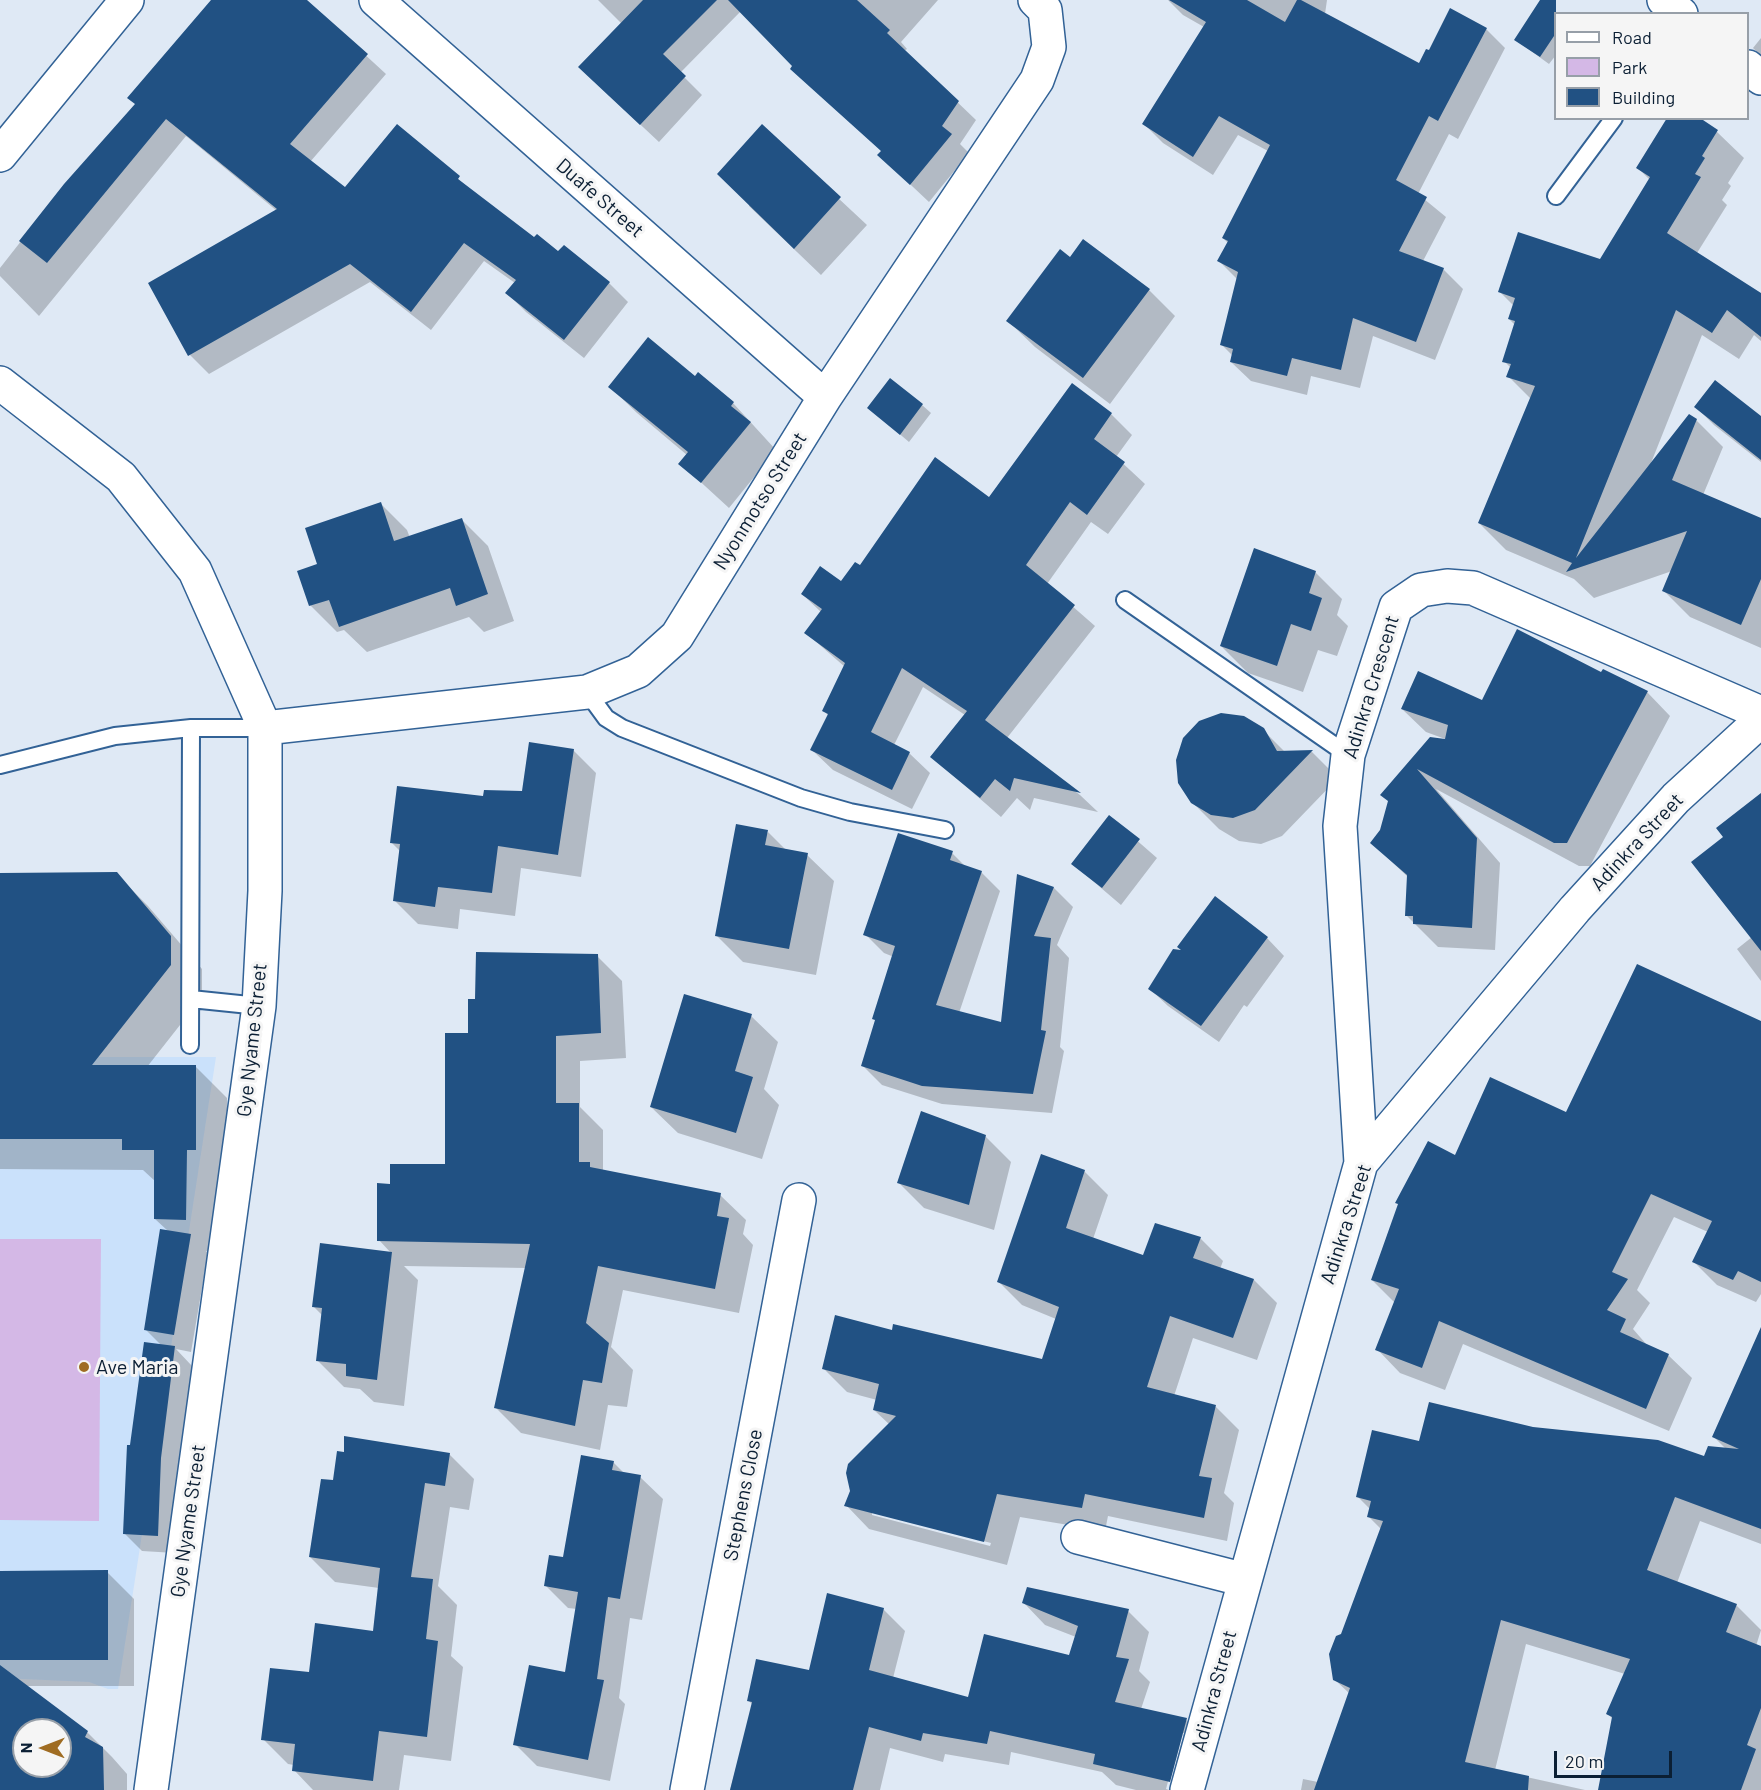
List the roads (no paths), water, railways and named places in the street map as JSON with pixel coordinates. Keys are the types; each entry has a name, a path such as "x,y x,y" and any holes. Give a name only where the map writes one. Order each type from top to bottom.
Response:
{"street":[{"path":"0,155 127,0"},
{"name":"Duafe Street","path":"376,0 825,397"},
{"name":"Nyonmotso Street","path":"265,728 587,692 639,671 676,636 825,397 1037,80 1049,47 1045,10 1035,0"},
{"path":"1664,0 1679,12"},
{"path":"1749,68 1761,78"},
{"name":"Gye Nyame Street","path":"0,383 121,477 195,571 265,728 265,891 259,1006 151,1790"},
{"name":"Adinkra Crescent","path":"1361,1163 1340,826 1348,755 1395,607 1421,590 1447,586 1473,588 1761,713"},
{"name":"Adinkra Street","path":"1187,1790 1361,1163 1583,901 1676,798 1761,720"},
{"name":"Stephens Close","path":"687,1790 799,1200"},
{"path":"1078,1537 1245,1580"}],"lane":[{"path":"1556,196 1613,120"},
{"path":"1125,600 1348,755"},
{"path":"587,692 606,718 622,728 801,798 850,812 945,830"},
{"path":"190,1045 191,728"},
{"path":"0,765 115,736 191,728 265,728"},
{"path":"191,999 259,1006"}],"place":[{"name":"Ave Maria","path":"84,1367"}]}
